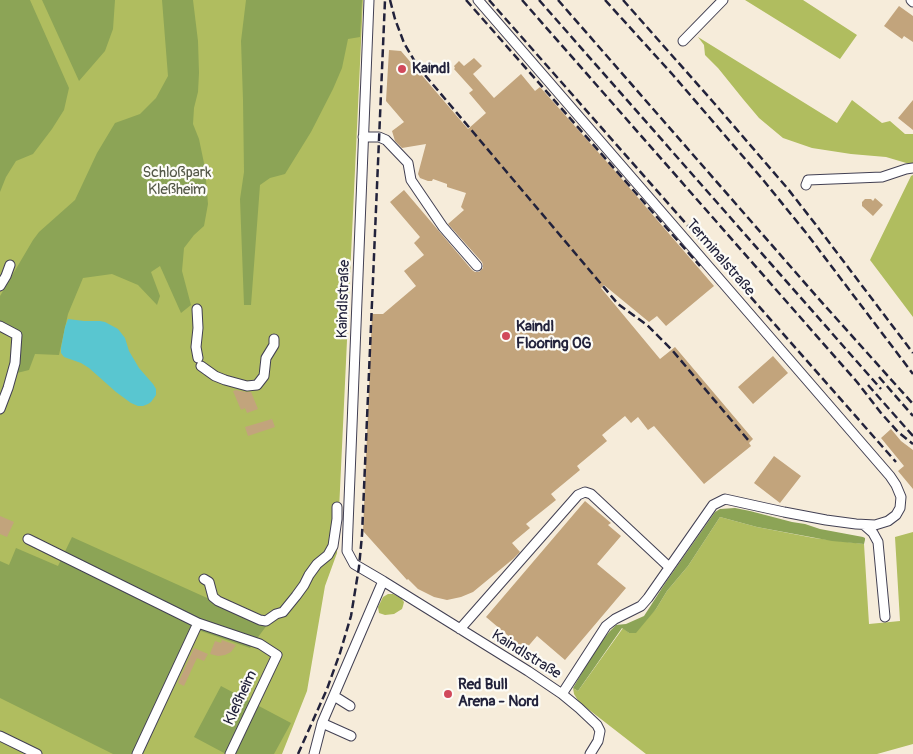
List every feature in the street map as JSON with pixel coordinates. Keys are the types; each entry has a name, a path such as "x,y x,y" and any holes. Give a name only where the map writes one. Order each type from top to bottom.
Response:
{"street":[{"name":"Kaindlstraße","path":"370,0 347,537 348,551 354,564 562,694 597,725 600,731 598,741 590,754"},
{"name":"Terminalstraße","path":"478,0 890,476 901,496 900,508 896,515 888,521 875,525 826,520 725,499 713,505 641,606 615,619 606,626 562,694"},
{"path":"683,40 723,0"},
{"path":"364,137 386,140 408,163 411,180 443,227 476,266"},
{"path":"806,185 808,180 882,177 913,168"},
{"path":"0,286 10,264"},
{"path":"197,309 196,347 199,362 215,376 247,386 257,385 264,376 266,358 274,345 274,339"},
{"path":"0,326 17,335 15,363 4,386 0,409"},
{"path":"460,629 578,494 585,492 591,494 669,567"},
{"path":"204,579 209,582 213,597 218,601 260,620 266,620 283,612 317,564 328,555 333,546 337,526 337,507"},
{"path":"864,525 874,533 878,542 886,618"},
{"path":"28,539 198,623 137,754"},
{"path":"314,754 322,723 384,582"},
{"name":"Kleßheim","path":"198,623 260,644 277,655 230,754"},
{"path":"334,696 350,706"},
{"path":"322,723 351,736"},
{"path":"0,736 37,754"}],"green space":[{"name":"Schloßpark Kleßheim","path":"0,0 363,0 337,553 325,586 307,691 282,754 0,754"},
{"path":"0,0 30,0 69,88 64,110 52,129 33,154 16,161 6,177 0,192"},
{"path":"42,0 115,0 113,29 105,51 79,81"},
{"name":"Schloßpark Kleßheim","path":"162,0 193,0 198,41 198,92 193,124 199,139 205,168 208,204 204,226 184,248 182,271 191,305 181,313 160,266 151,272 160,296 157,305 138,285 112,274 83,278 68,314 59,355 35,354 29,370 13,374 14,332 0,325 0,296 39,232 75,200 97,153 115,123 140,114 156,98 168,76"},
{"path":"246,0 362,0 360,37 348,39 342,68 311,132 285,174 270,178 260,185 251,305 244,305 240,199 244,172 241,41"},
{"path":"745,0 803,0 857,35 840,59"},
{"path":"698,37 837,123 852,100 882,123 890,121 905,134 913,134 913,165 886,157 812,148 783,138 759,118 705,55 704,45"},
{"path":"913,175 913,317 870,260"},
{"path":"735,508 820,529 863,537 865,538 864,544 832,541 757,527 720,517 688,566 636,633 629,633 622,628 578,691 573,688 597,647 610,631 616,625 626,624 644,616 715,512 720,509"},
{"path":"720,517 757,527 814,538 864,544 869,624 900,621 895,537 913,532 913,744 877,754 646,754 579,702 573,688 578,691 623,628 629,633 656,609 667,591 688,566"},
{"path":"72,537 267,625 250,648 192,628 134,754 113,754 0,698 0,561 9,565 16,548 58,566"},
{"path":"388,594 401,598 404,602 402,609 394,614 385,615 379,613 378,607 383,597"},
{"path":"221,686 291,723 274,754 226,754 194,737"}],"water":[{"path":"68,319 105,322 118,329 125,338 129,351 139,368 156,389 156,395 151,402 143,406 131,403 89,368 64,357 61,353 61,348"}],"building":[{"path":"899,6 913,16 913,42 904,36 902,39 884,26"},
{"name":"Kaindl Flooring OG","path":"389,50 401,51 468,129 486,113 469,93 473,90 454,69 454,66 459,61 464,66 474,58 482,66 473,74 494,98 521,74 535,91 540,87 714,286 666,326 657,316 649,322 604,285 601,288 660,359 675,347 753,439 749,443 751,446 704,484 654,426 648,430 638,417 631,423 625,416 602,435 607,441 577,466 580,470 551,494 556,500 526,524 530,528 512,543 520,552 473,592 447,600 434,597 418,589 407,580 363,531 372,314 383,314 416,286 404,271 424,255 414,243 420,237 390,202 404,190 472,270 479,272 483,268 482,262 448,224 464,210 461,207 466,193 447,187 447,184 433,179 428,181 420,178 418,174 426,144 402,148 395,141 392,131 404,122 386,101"},
{"path":"913,100 913,130 898,118"},
{"path":"875,198 883,205 873,216 862,206 862,202 865,199 873,201"},
{"path":"773,356 788,373 753,404 738,387"},
{"path":"233,391 251,392 258,409 247,413 245,408 241,410"},
{"path":"272,419 275,427 248,436 245,427"},
{"path":"891,429 901,441 913,450 913,489 898,471 904,466 881,438"},
{"path":"774,456 801,476 780,503 754,483"},
{"path":"585,501 611,523 608,525 621,536 597,564 626,588 565,660 537,636 525,650 486,617"},
{"path":"0,516 14,522 7,537 0,534"},
{"path":"222,640 236,645 231,652 225,655 210,654 215,641 221,643"},
{"path":"194,648 208,654 204,661 197,658 184,686 178,683"}],"railway":[{"path":"298,754 327,689 340,653 351,616 359,567 362,535 385,0"},
{"path":"390,0 404,43 418,67 618,304 647,325 672,350 749,441"},
{"path":"466,0 700,266"},
{"path":"489,0 896,462"},
{"path":"522,0 857,382 881,413 898,432 913,444"},
{"path":"539,0 881,389"},
{"path":"558,0 913,404"},
{"path":"605,0 673,75 764,181 807,234 913,374"},
{"path":"623,0 788,189 913,353"},
{"path":"879,377 913,416"},
{"path":"868,385 913,436"}],"place":[{"name":"Kaindl","path":"402,69"},
{"name":"Kaindl Flooring OG","path":"506,336"},
{"name":"Red Bull Arena - Nord","path":"448,694"}]}
